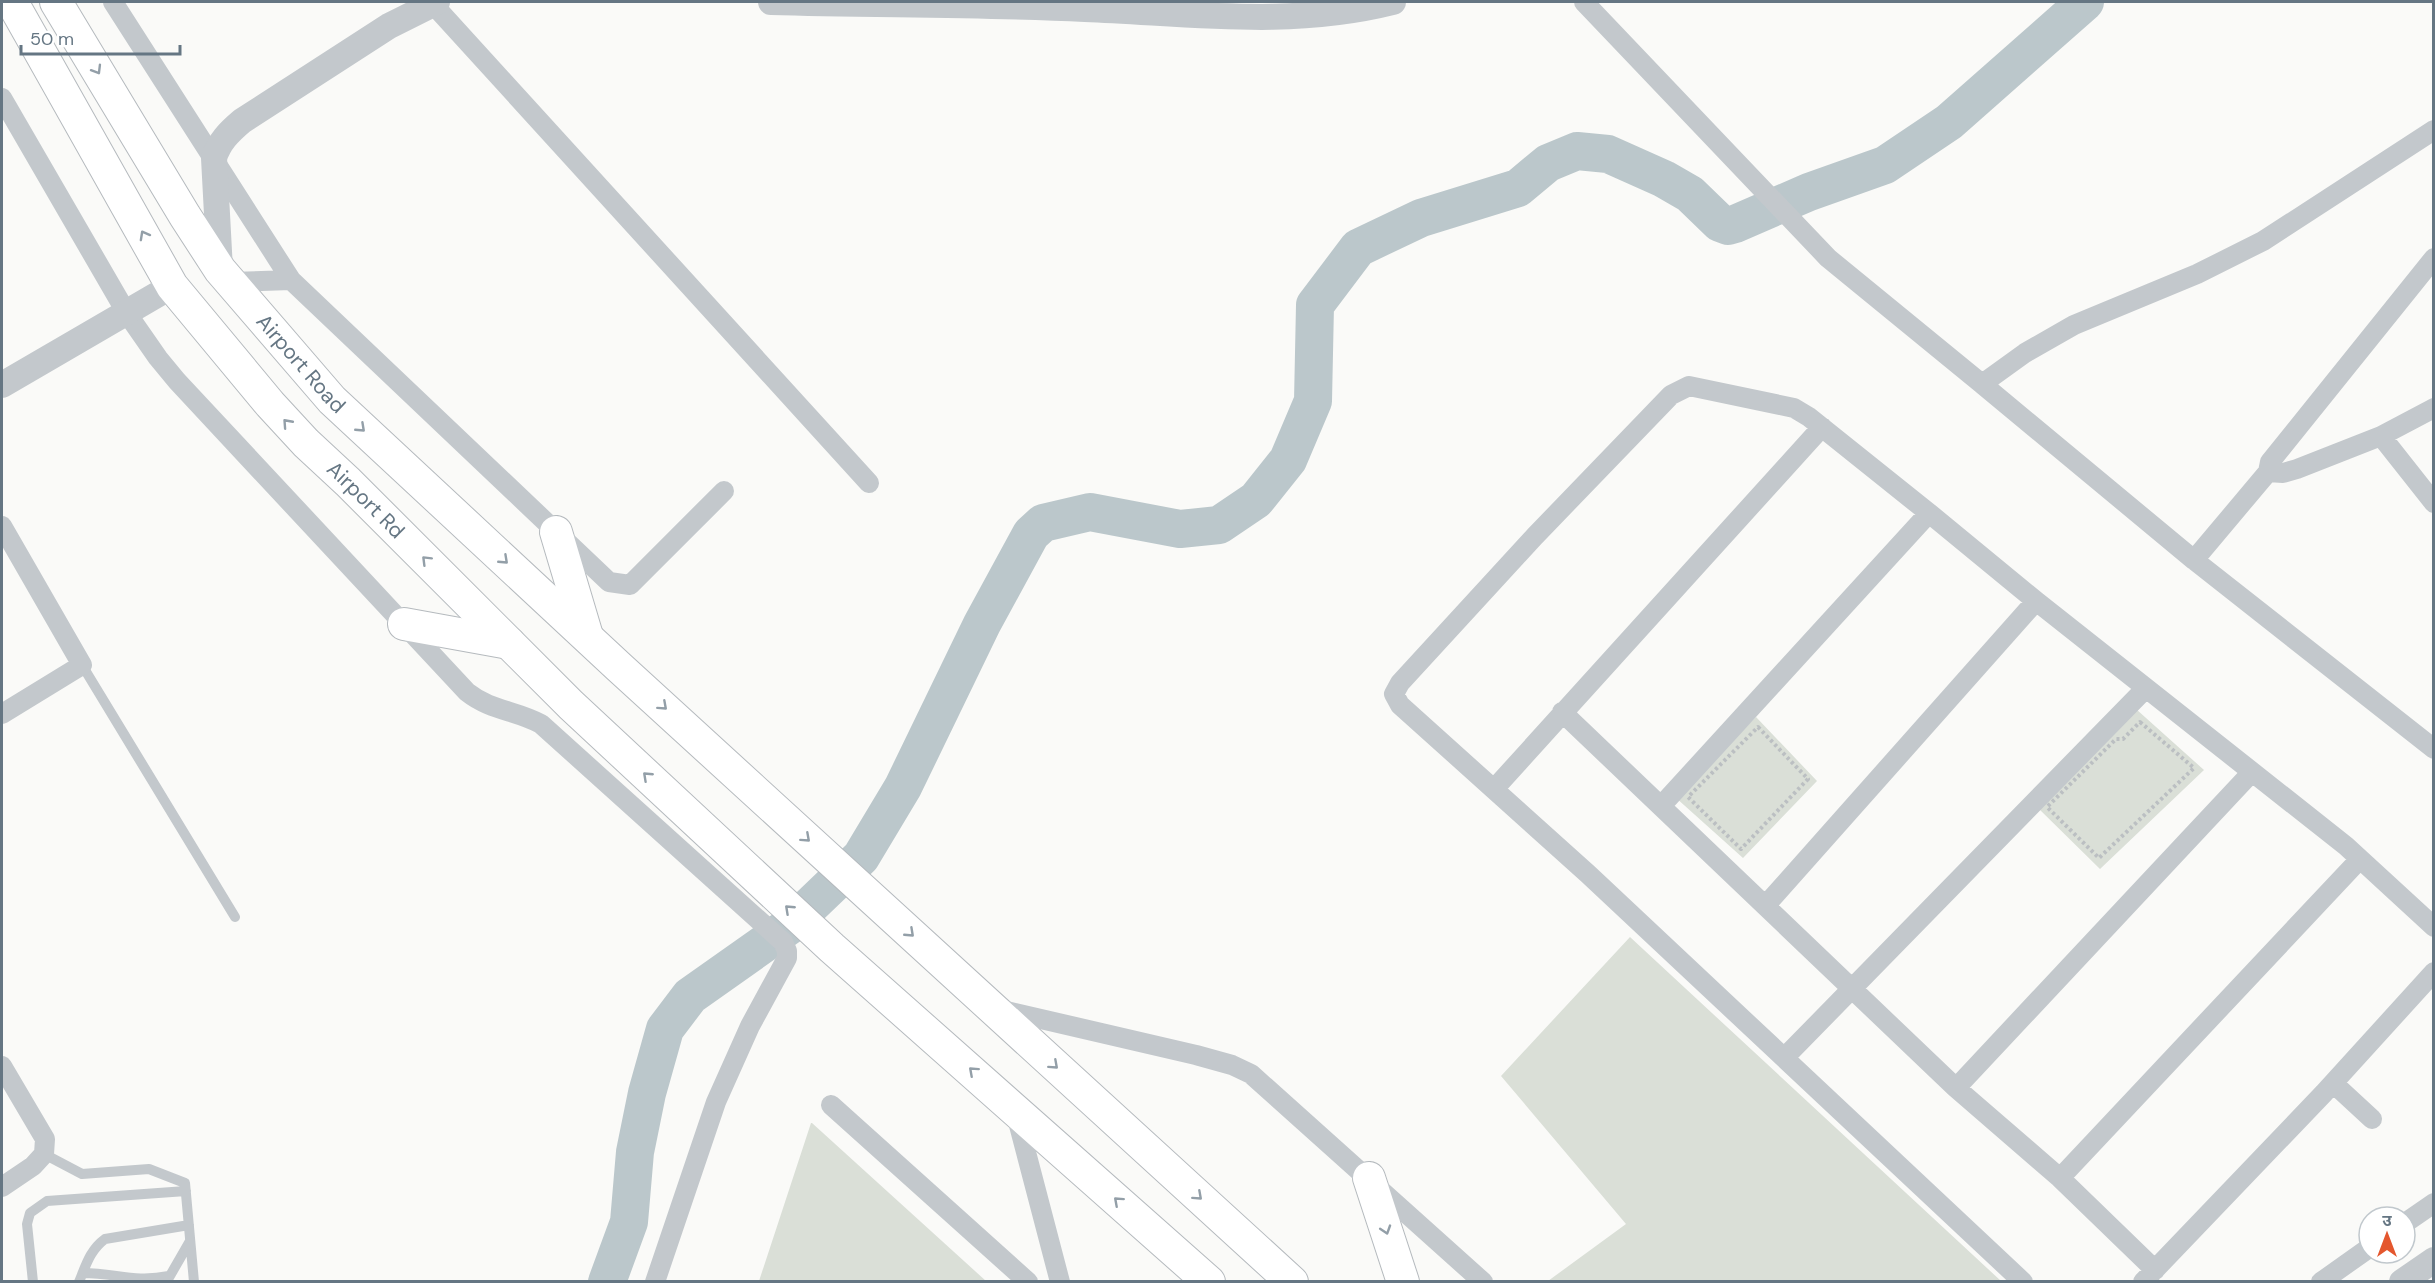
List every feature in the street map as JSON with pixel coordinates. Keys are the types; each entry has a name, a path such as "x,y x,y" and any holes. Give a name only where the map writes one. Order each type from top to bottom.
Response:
{"main road":[{"name":"Airport Rd","path":"12,2 172,286 270,404 306,443 571,705 832,948 1209,1281"},
{"name":"Airport Road","path":"56,2 185,216 225,276 332,400 619,667 1292,1281"},
{"path":"556,532 587,637"},
{"path":"404,624 509,643"},
{"path":"1369,1178 1403,1281"}],"street":[{"path":"113,2 291,280 609,582 630,585 724,490"},
{"path":"291,280 225,276 214,158 218,146 242,121 389,26 433,2 869,483"},
{"path":"771,2 1082,5 1165,8 1246,19 1298,17 1393,2"},
{"path":"1584,2 1828,258 2194,561 2433,748"},
{"path":"2,98 126,312 177,381 477,700 491,708 541,724 783,942 787,958 750,1026 716,1102 655,1281"},
{"path":"1982,384 2025,353 2074,325 2197,274 2263,241 2433,130"},
{"path":"2194,561 2268,472 2270,462 2433,258"},
{"path":"2,385 172,286"},
{"path":"2023,1281 1495,788 1400,705 1394,694 1400,683 1535,536 1679,389 1689,386 1777,403 1794,408 1822,427 2360,859 2433,927"},
{"path":"2268,472 2283,473 2296,469 2381,436 2433,408"},
{"path":"1495,788 1822,427"},
{"path":"2381,436 2433,503"},
{"path":"1661,806 1929,513"},
{"path":"2,526 82,665 2,714"},
{"path":"1766,905 2036,601"},
{"path":"1785,1057 2146,688"},
{"path":"1562,712 1956,1088 2060,1178 2149,1276 2333,1083 2433,972"},
{"path":"1956,1088 2252,772"},
{"path":"2060,1178 2360,859"},
{"path":"991,1007 1232,1065 1251,1074 1483,1281"},
{"path":"2,1066 45,1139 44,1154 33,1166 2,1186"},
{"path":"2333,1083 2372,1119"},
{"path":"831,1105 1028,1281"},
{"path":"1015,1108 1060,1281"},
{"path":"2417,1214 2433,1203"},
{"path":"2321,1281 2357,1256"},
{"path":"2402,1281 2433,1260"}],"lane":[{"path":"82,665 235,917"},
{"path":"44,1154 82,1174 149,1169 185,1183 194,1281"},
{"path":"33,1281 27,1224 30,1213 47,1201 186,1191"},
{"path":"81,1277 96,1246 105,1239 189,1225"},
{"path":"81,1277 99,1273 138,1281 168,1279 190,1241"}],"path":[{"path":"2139,722 2194,768 2099,858 2047,807 2116,739 2123,739 2139,722"},
{"path":"1758,727 1808,779 1742,849 1688,796 1758,727"}],"shaded area":[{"path":"2136,709 2204,770 2100,869 2038,808"},
{"path":"1756,717 1817,781 1743,858 1675,797"},
{"path":"1630,937 2001,1281 1548,1281 1626,1224 1501,1076"},
{"path":"812,1123 986,1281 759,1281"}],"waterway":[{"path":"607,1282 629,1222 635,1152 647,1093 665,1029 690,996 789,926 861,857 903,787 982,624 1031,534 1043,523 1090,512 1180,529 1219,525 1256,500 1288,460 1313,401 1315,305 1358,248 1421,218 1518,188 1548,163 1577,151 1608,154 1664,179 1690,194 1720,223 1728,226 1735,224 1809,192 1885,165 1949,122 2085,2"}]}
